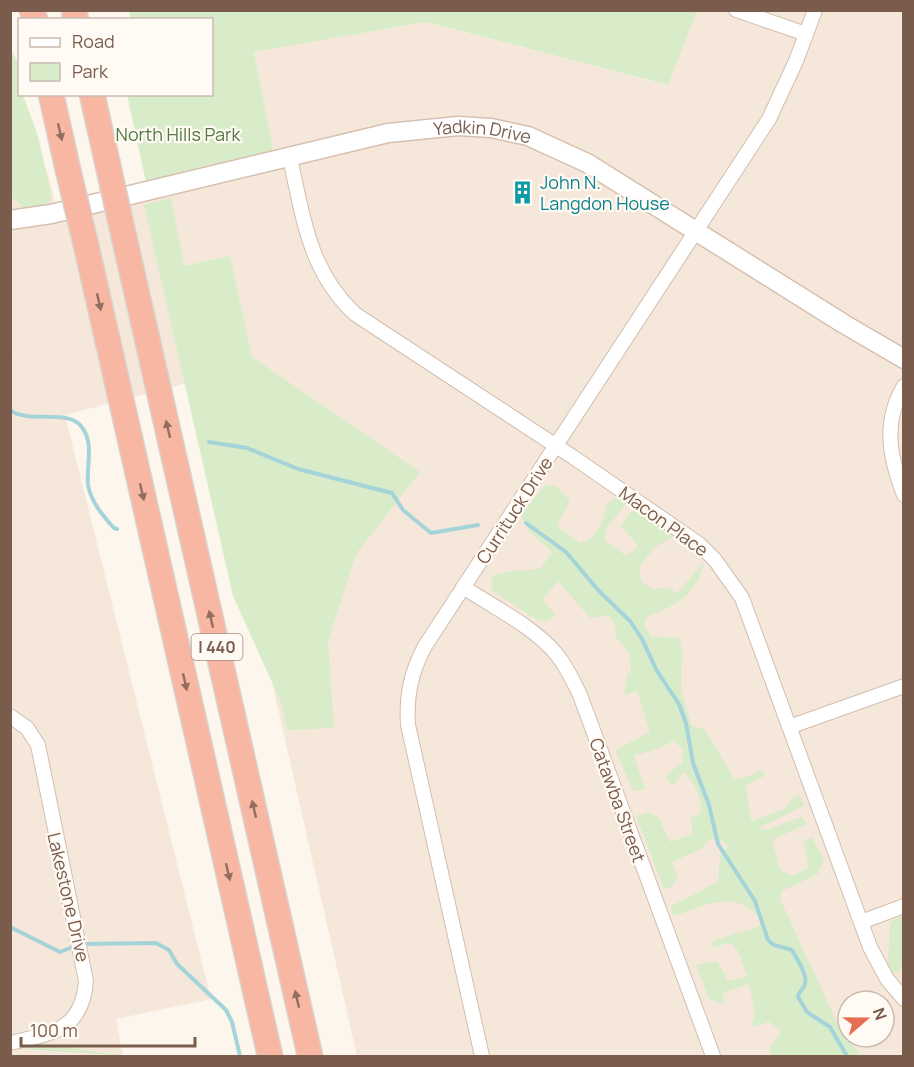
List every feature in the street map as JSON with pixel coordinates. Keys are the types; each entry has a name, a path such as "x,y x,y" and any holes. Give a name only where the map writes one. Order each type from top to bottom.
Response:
{"highway":[{"name":"I 440","path":"51,96 270,1056"},
{"name":"I 440","path":"92,96 310,1056"}],"street":[{"path":"736,10 806,34"},
{"name":"Currituck Drive","path":"483,1056 418,775 407,711 414,669 425,646 463,587 770,119 815,10"},
{"name":"Yadkin Drive","path":"10,220 51,214 414,129 458,126 508,131 570,153 903,359"},
{"name":"Macon Place","path":"290,158 316,262 338,299 355,314 556,446 699,544 715,560 742,598 878,965 903,999"},
{"path":"903,386 891,422 890,444 891,461 903,495"},
{"name":"Catawba Street","path":"463,587 543,642 556,653 570,674 580,695 713,1056"},
{"path":"789,727 903,686"},
{"name":"Lakestone Drive","path":"10,716 27,728 38,745 87,981 82,1005 68,1025 59,1031 10,1043"},
{"path":"861,922 903,906"}],"shaded area":[{"path":"697,11 903,11 903,1056 357,1056 203,379 65,415 211,999 116,1019 123,1056 11,1056 11,354 15,358 10,352 10,86 49,177 55,203 274,153 254,52 426,22 667,85"}],"green space":[{"name":"North Hills Park","path":"129,11 697,11 668,85 426,22 254,52 274,153 146,182 127,96 213,96 213,18 131,18"},
{"path":"10,48 18,62 18,96 23,96 38,136 52,198 44,206 27,212 11,196"},
{"path":"171,198 184,266 230,256 252,357 420,472 356,554 328,642 334,728 287,730 281,702 233,596 144,205"},
{"path":"546,485 556,486 570,501 557,526 580,543 596,533 607,504 617,498 626,504 606,529 605,540 626,556 638,546 621,526 630,512 640,511 673,537 655,547 640,566 641,581 652,589 668,588 677,593 704,562 697,583 691,591 676,603 647,617 644,626 651,636 679,638 682,650 681,689 692,726 705,729 734,779 750,776 761,770 766,775 746,786 751,821 785,809 794,797 800,796 805,805 759,828 765,830 802,817 807,824 772,840 780,870 794,876 809,867 803,842 812,837 824,860 818,874 782,891 780,899 836,1020 836,1049 856,1049 861,1056 771,1056 770,1047 782,1031 769,1022 751,1027 755,1013 749,984 723,993 724,1004 709,999 696,965 717,961 728,981 747,976 738,951 732,944 723,944 715,948 711,945 715,940 755,928 764,921 741,904 731,902 710,904 673,916 671,906 718,882 720,854 729,846 723,841 710,839 701,849 672,862 678,878 670,888 664,889 636,816 647,812 658,817 670,842 692,834 691,817 700,814 701,809 698,792 685,772 672,786 666,775 682,763 683,749 673,741 634,756 645,789 633,791 615,750 650,732 637,691 624,695 627,675 631,670 629,653 616,638 615,625 608,615 590,618 558,581 543,599 555,615 549,620 539,621 491,590 493,576 506,572 541,568 552,552 529,531 520,514"},
{"path":"903,915 903,965 899,971 893,973 888,963 890,922"},
{"path":"39,1043 125,1056 25,1049"}],"waterway":[{"path":"10,410 27,416 67,418 81,426 89,447 88,485 90,491 102,514 117,529"},
{"path":"209,442 247,448 298,469 392,493 403,510 431,533 478,525"},
{"path":"526,523 566,552 598,590 630,621 642,639 657,671 679,704 686,723 693,763 709,805 718,844 755,901 768,940 774,945 792,950 801,966 805,980 798,997 807,1012 830,1027 847,1056"},
{"path":"10,927 60,952 75,946"},
{"path":"82,944 156,943 169,950 177,964 226,1010 232,1022 240,1056"}],"place":[{"name":"John N. Langdon House","path":"522,192"}]}
